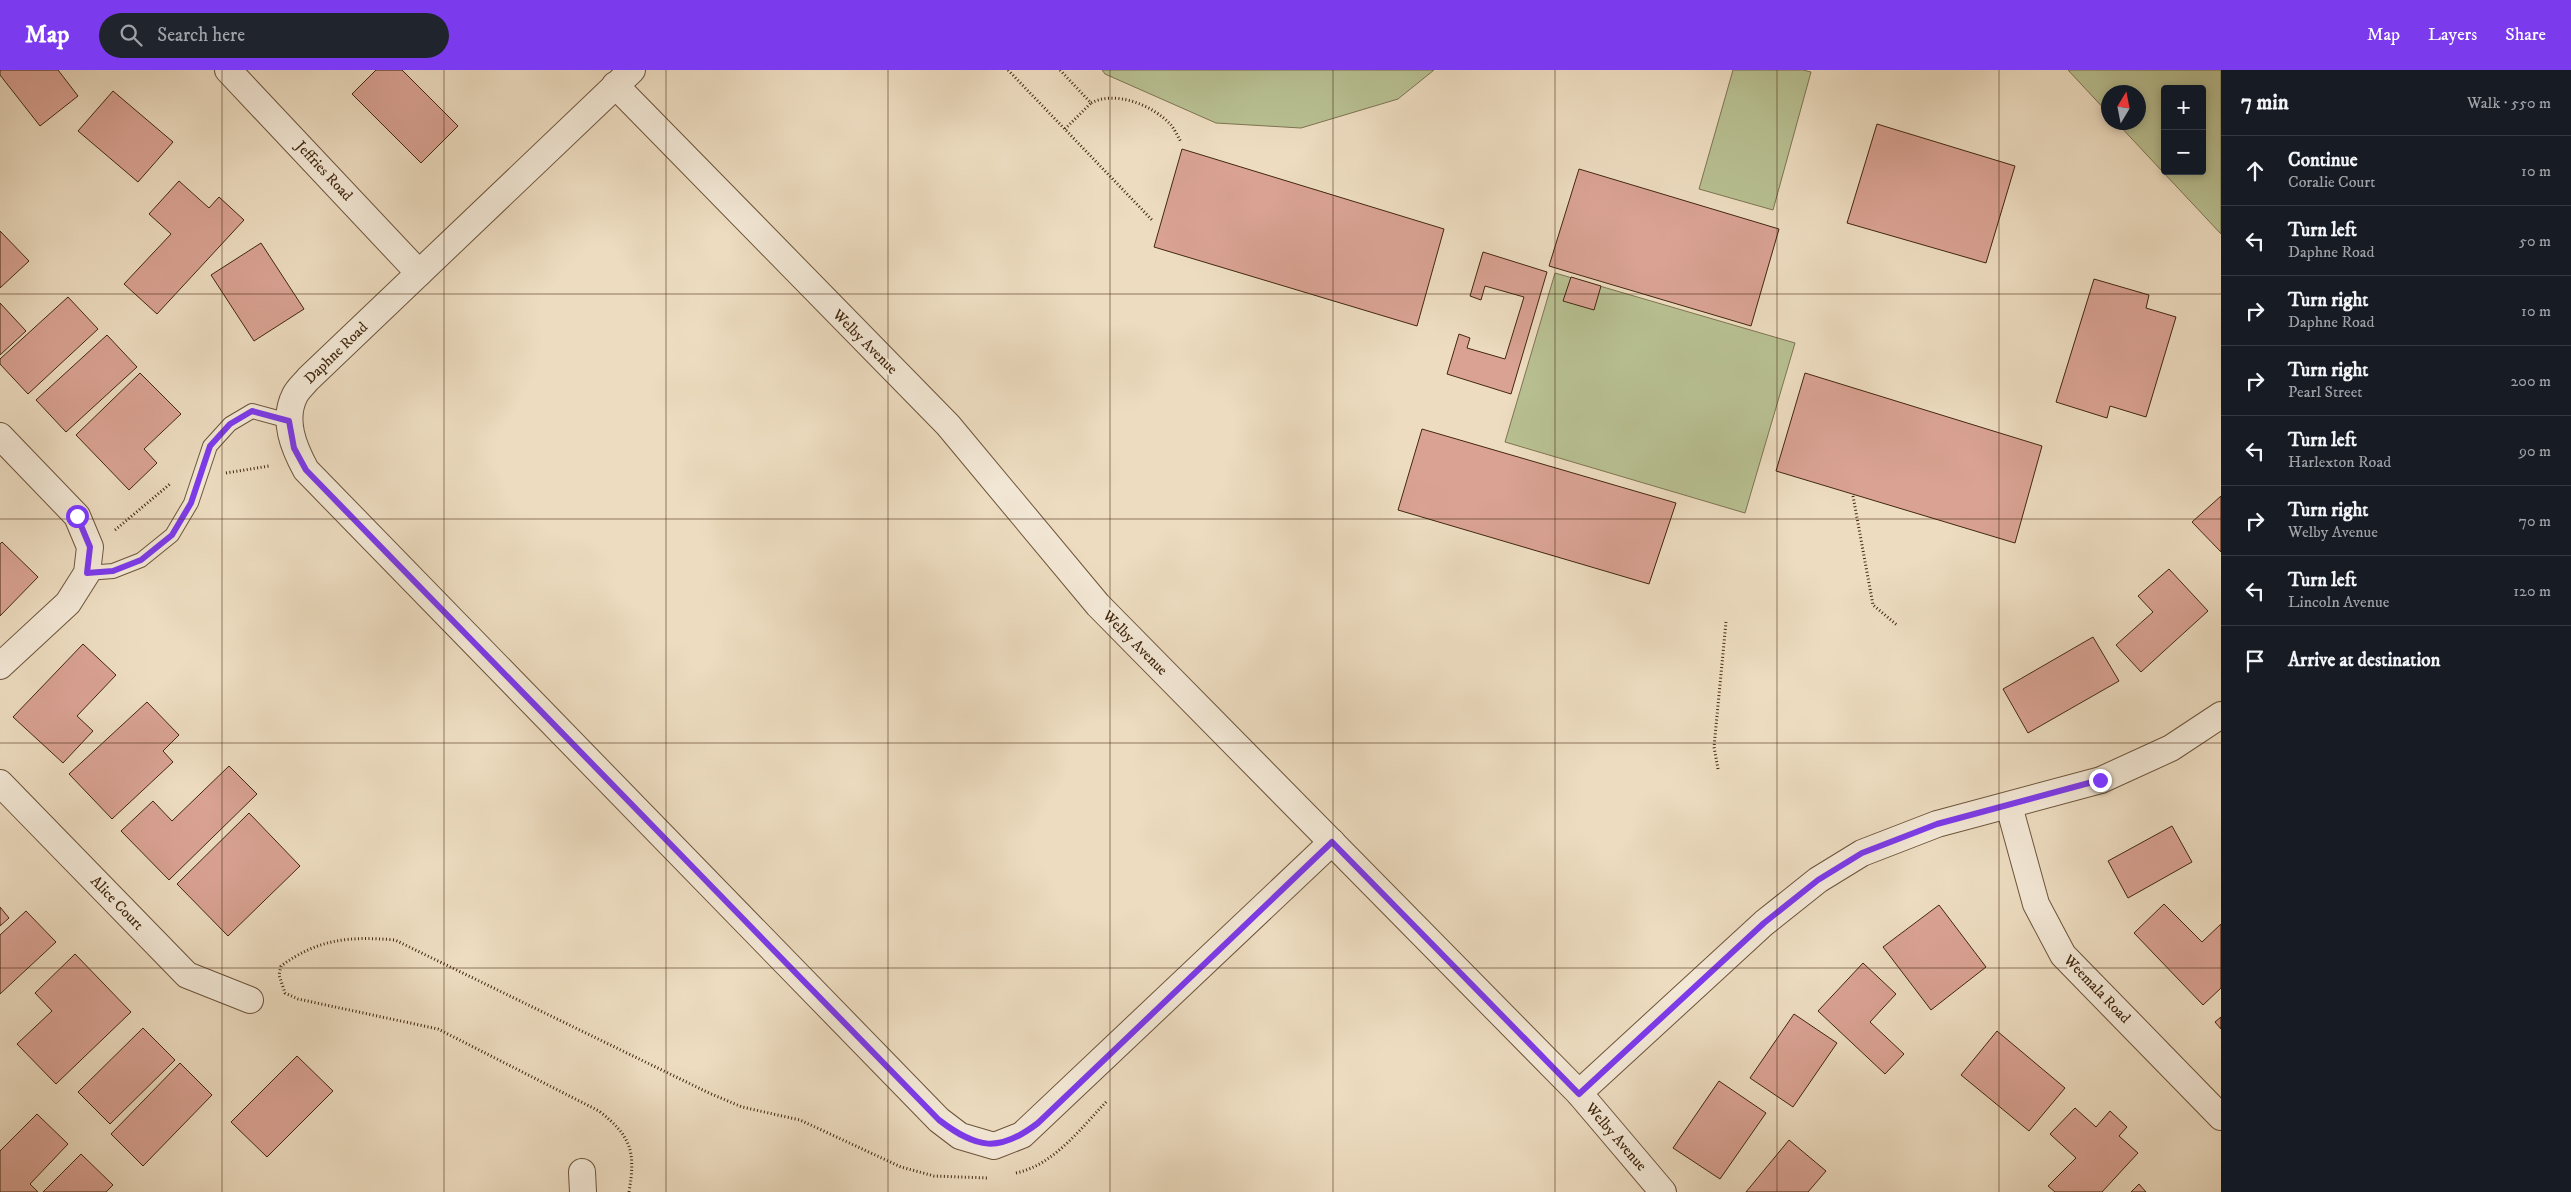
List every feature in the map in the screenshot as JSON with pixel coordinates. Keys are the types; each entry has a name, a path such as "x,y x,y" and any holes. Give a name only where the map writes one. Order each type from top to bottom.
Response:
{"street":[{"name":"Jeffries Road","path":"228,70 419,273"},
{"name":"Daphne Road","path":"289,421 295,395 308,379 624,78"},
{"name":"Welby Avenue","path":"624,78 948,425 1098,605 1579,1094 1663,1192"},
{"path":"289,421 294,448 306,470 939,1120 960,1136 994,1146 1022,1135 1038,1123 1332,842"},
{"path":"0,436 77,516 90,547 87,573 68,603 0,666"},
{"path":"1579,1094 1764,923 1818,880 1862,853 1937,824 2010,806 2100,780 2171,748 2221,715"},
{"name":"Alice Court","path":"0,783 187,975 250,1000"},
{"name":"Weemala Road","path":"2010,806 2036,904 2063,955 2221,1117"}],"lane":[{"path":"87,573 113,571 141,560 172,535 191,503 210,446 230,424 252,411 289,421"}],"path":[{"path":"1008,70 1153,221"},
{"path":"1060,70 1091,103"},
{"path":"1065,130 1091,103 1102,99 1132,100 1170,125 1181,142"},
{"path":"1853,496 1873,605 1898,626"},
{"path":"1718,769 1714,747 1726,622"},
{"path":"629,1192 633,1170 631,1152 620,1127 599,1111 438,1029 298,1000 285,993 279,974 281,966 315,946 346,938 394,940 709,1093 742,1107 800,1120 901,1167 934,1176 996,1178"},
{"path":"1014,1174 1032,1170 1056,1153 1111,1097"}],"green space":[{"path":"1102,70 1434,70 1398,99 1301,128 1216,123 1105,74"},
{"path":"1733,70 1803,70 1811,72 1773,210 1699,189"},
{"path":"2068,70 2221,70 2221,234 2166,175 2206,175 2206,85 2161,85 2161,170 2124,130 2146,130 2146,85 2101,85 2101,105"},
{"path":"1555,273 1795,343 1745,513 1505,442"}],"building":[{"path":"0,70 58,70 78,96 40,126 0,75"},
{"path":"376,70 402,70 458,126 421,163 352,94"},
{"path":"113,91 173,142 138,182 78,131"},
{"path":"1877,124 2015,166 1986,263 1847,223"},
{"path":"1182,149 1444,229 1417,326 1154,247"},
{"path":"1579,169 1779,229 1751,326 1549,266"},
{"path":"179,181 209,208 219,197 244,220 157,314 124,284 171,234 149,214"},
{"path":"0,231 29,261 0,288"},
{"path":"261,243 304,309 254,341 211,275"},
{"path":"1483,252 1547,272 1511,394 1447,374 1459,334 1470,338 1467,348 1505,359 1524,297 1485,286 1481,300 1470,296"},
{"path":"1571,277 1601,286 1594,310 1563,301"},
{"path":"2094,279 2149,295 2146,308 2176,317 2146,417 2110,406 2107,418 2056,402"},
{"path":"68,297 98,329 28,394 0,364 0,359"},
{"path":"0,303 26,331 0,355"},
{"path":"107,335 137,367 66,432 36,400"},
{"path":"140,373 181,414 144,449 157,463 129,490 76,435"},
{"path":"1805,373 2042,446 2015,543 1776,471"},
{"path":"1422,429 1676,503 1649,584 1398,510"},
{"path":"2221,496 2221,552 2192,522"},
{"path":"2,542 38,577 0,616 0,544"},
{"path":"2169,569 2208,611 2141,672 2116,645 2153,612 2138,596"},
{"path":"2093,637 2119,681 2028,733 2003,689"},
{"path":"83,644 116,675 77,716 93,731 63,763 13,717"},
{"path":"147,702 179,735 163,751 173,762 112,819 69,774"},
{"path":"229,766 257,794 169,880 121,831 153,801 172,821"},
{"path":"249,813 300,866 228,936 177,884"},
{"path":"2172,826 2192,862 2128,898 2108,861"},
{"path":"2164,904 2202,942 2221,924 2221,988 2203,1005 2134,933"},
{"path":"1939,905 1986,967 1931,1010 1883,947"},
{"path":"0,907 9,918 0,926"},
{"path":"26,911 56,942 0,994 0,935"},
{"path":"75,954 131,1012 56,1084 17,1044 52,1011 35,993"},
{"path":"1863,963 1896,994 1870,1022 1904,1054 1885,1074 1818,1011"},
{"path":"1794,1014 1837,1043 1793,1107 1750,1078"},
{"path":"2221,1017 2221,1029 2215,1022"},
{"path":"143,1028 175,1060 110,1124 78,1092"},
{"path":"1997,1031 2065,1088 2029,1131 1961,1075"},
{"path":"297,1056 333,1091 267,1157 231,1122"},
{"path":"180,1063 212,1095 143,1166 111,1134"},
{"path":"1719,1081 1766,1113 1720,1179 1673,1148"},
{"path":"2075,1108 2096,1127 2110,1111 2127,1127 2119,1136 2138,1153 2102,1192 2055,1192 2048,1186 2076,1158 2050,1134"},
{"path":"37,1114 68,1144 30,1184 38,1192 0,1192 0,1151"},
{"path":"1789,1140 1826,1171 1808,1192 1746,1192"},
{"path":"81,1154 113,1185 106,1192 43,1192"},
{"path":"2139,1184 2146,1192 2131,1192"}],"route":[{"path":"77,516 90,547 87,573 113,571 141,560 172,535 191,503 210,446 230,424 252,411 289,421 294,448 306,470 939,1120 960,1136 994,1146 1022,1135 1038,1123 1332,842 1579,1094 1764,923 1818,880 1862,853 1937,824 2010,806 2100,780"}]}
